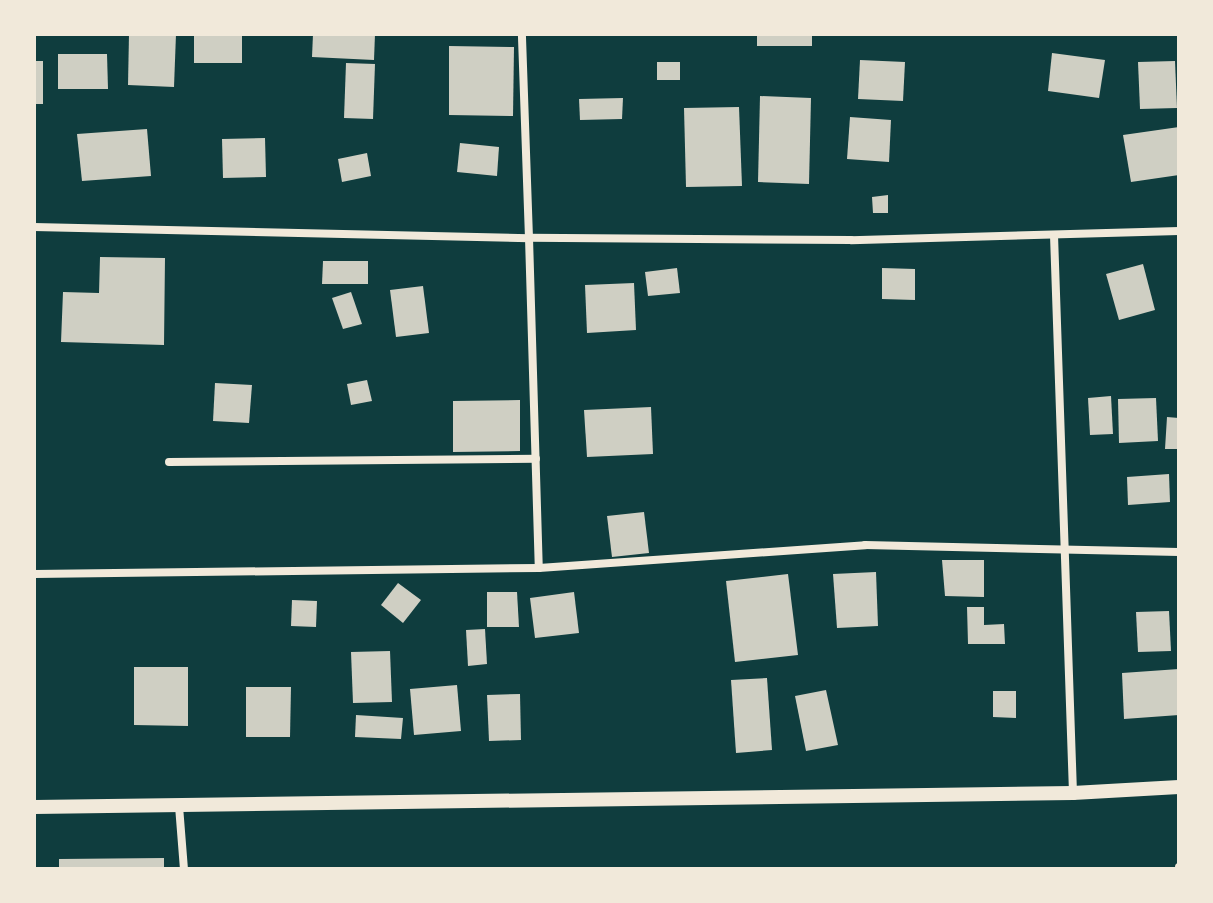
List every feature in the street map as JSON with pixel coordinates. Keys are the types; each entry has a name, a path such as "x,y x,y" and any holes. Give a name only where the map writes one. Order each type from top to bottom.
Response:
{"street":[{"path":"522,34 539,568"},
{"path":"34,227 529,238 1054,235 1179,231"},
{"path":"1054,235 1073,793"},
{"path":"169,462 536,459"},
{"path":"34,574 539,568 865,545 1179,552"},
{"path":"34,807 1073,793 1179,787"},
{"path":"179,806 184,869"}],"building":[{"path":"129,34 176,34 174,87 128,85"},
{"path":"194,34 242,34 242,63 194,63"},
{"path":"313,34 375,34 374,60 312,57"},
{"path":"757,34 812,34 812,46 757,46"},
{"path":"449,46 514,47 513,116 449,115"},
{"path":"1052,53 1105,60 1099,98 1048,91"},
{"path":"58,54 107,54 108,89 58,89"},
{"path":"860,60 905,62 903,101 858,99"},
{"path":"34,61 43,61 43,104 34,104"},
{"path":"1175,61 1177,108 1140,109 1138,62"},
{"path":"657,62 680,62 680,80 657,80"},
{"path":"346,63 375,64 373,119 344,118"},
{"path":"760,96 811,98 809,184 758,182"},
{"path":"623,98 622,119 580,120 579,99"},
{"path":"739,107 742,186 686,187 684,108"},
{"path":"850,117 891,120 889,162 847,159"},
{"path":"1179,127 1179,175 1131,182 1123,135"},
{"path":"147,129 151,176 82,181 77,134"},
{"path":"265,138 266,177 223,178 222,139"},
{"path":"460,143 499,147 497,176 457,172"},
{"path":"367,153 371,176 342,182 338,159"},
{"path":"888,195 888,213 873,213 872,197"},
{"path":"100,257 165,258 164,345 61,342 63,292 99,293"},
{"path":"323,261 368,261 368,284 322,284"},
{"path":"1143,264 1155,310 1119,320 1106,274"},
{"path":"677,268 680,293 648,296 645,272"},
{"path":"882,268 915,269 915,300 882,299"},
{"path":"634,283 636,330 587,333 585,285"},
{"path":"423,286 429,333 396,337 390,290"},
{"path":"351,292 362,324 343,329 332,298"},
{"path":"367,380 372,401 351,405 347,384"},
{"path":"215,383 252,385 249,423 213,421"},
{"path":"1111,396 1113,434 1090,435 1088,398"},
{"path":"1156,398 1158,441 1119,443 1118,399"},
{"path":"520,400 520,451 453,452 453,401"},
{"path":"651,407 653,454 587,457 584,410"},
{"path":"1167,417 1179,418 1179,449 1165,449"},
{"path":"1169,474 1170,502 1128,505 1127,477"},
{"path":"644,512 649,553 612,557 607,516"},
{"path":"942,560 984,560 984,597 945,596"},
{"path":"876,572 878,626 837,628 833,574"},
{"path":"788,574 798,655 735,662 726,581"},
{"path":"398,583 421,600 403,623 381,605"},
{"path":"487,592 517,592 519,627 487,627"},
{"path":"574,592 579,633 535,638 530,598"},
{"path":"292,600 317,601 316,627 291,626"},
{"path":"967,607 984,607 984,625 1004,624 1005,644 968,644"},
{"path":"1169,611 1171,651 1138,652 1136,612"},
{"path":"485,629 487,664 468,666 466,630"},
{"path":"390,651 392,702 353,703 351,652"},
{"path":"134,667 188,667 188,726 134,725"},
{"path":"1179,669 1179,715 1124,719 1122,673"},
{"path":"767,678 772,750 736,753 731,680"},
{"path":"457,685 461,731 414,735 410,689"},
{"path":"246,687 291,687 290,737 246,737"},
{"path":"826,690 838,745 806,751 795,696"},
{"path":"993,691 1016,691 1016,718 993,717"},
{"path":"520,694 521,740 489,741 487,695"},
{"path":"356,715 403,718 401,739 355,737"},
{"path":"164,858 164,869 59,869 59,859"}]}
